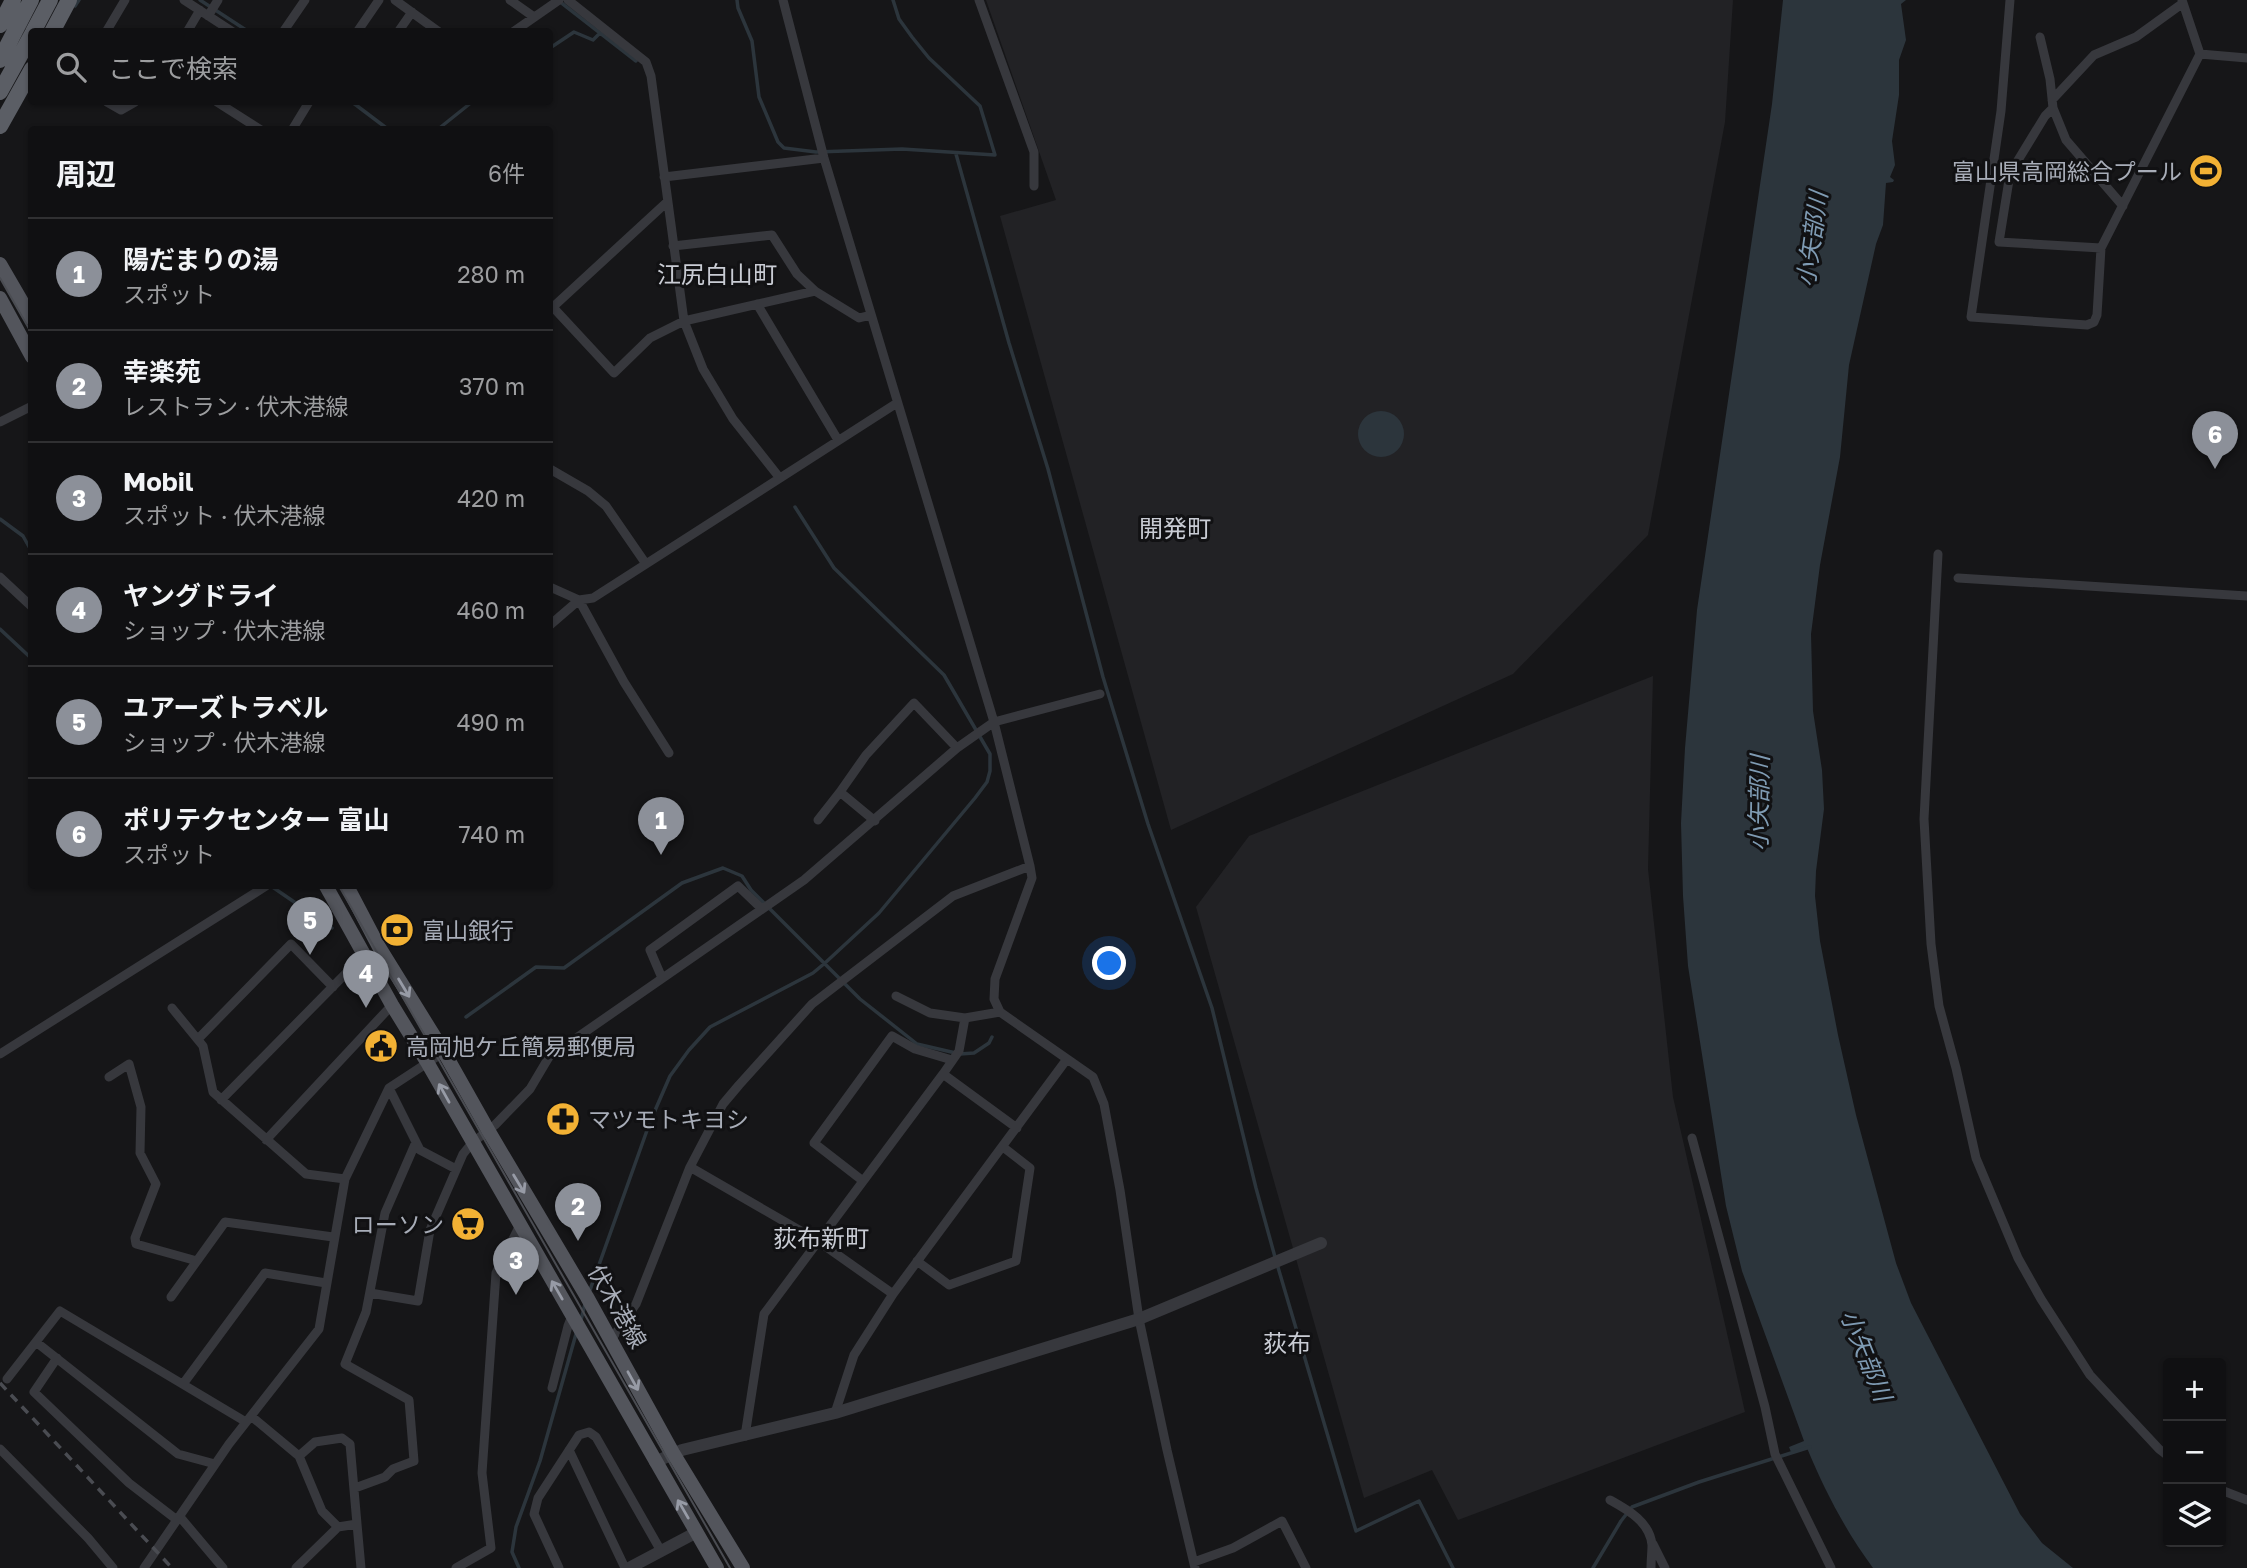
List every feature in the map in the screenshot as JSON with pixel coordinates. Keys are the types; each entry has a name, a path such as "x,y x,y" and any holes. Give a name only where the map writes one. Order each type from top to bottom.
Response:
{"highway":[{"path":"0,25 13,0"},
{"path":"0,60 31,0"},
{"path":"35,28 50,0"},
{"path":"54,28 69,0"},
{"path":"0,92 28,40"},
{"path":"0,126 28,76"}],"main road":[{"path":"0,264 28,312"},
{"path":"0,298 28,350"},
{"name":"伏木港線","path":"328,889 717,1568"},
{"name":"伏木港線","path":"348,889 379,947 444,1052 611,1340 673,1452 743,1568"}],"street":[{"path":"108,28 125,0"},
{"path":"184,0 227,28"},
{"path":"191,28 218,0"},
{"path":"286,28 305,0"},
{"path":"360,28 379,0"},
{"path":"395,0 434,28"},
{"path":"510,0 534,17"},
{"path":"519,28 559,0"},
{"path":"568,0 646,62 652,76 684,321 703,369 733,419 779,477"},
{"path":"783,0 824,158 994,722 1030,866 1032,878 995,979 994,999 1000,1012 1093,1077 1104,1104 1139,1319 1194,1565 1233,1548 1282,1521 1306,1568"},
{"path":"979,0 1034,152 1034,186"},
{"path":"2010,0 2001,111 1971,317 2087,325 2094,322 2097,315 2101,248 2200,54 2182,1 2136,37 2094,55 2053,104 2008,180 1999,242 2101,248"},
{"path":"401,28 412,12"},
{"path":"2040,37 2053,104 2066,140 2123,206"},
{"path":"2200,54 2247,58"},
{"path":"112,105 121,110 130,105"},
{"path":"222,105 255,126"},
{"path":"294,126 307,105"},
{"path":"664,177 824,158"},
{"path":"553,304 667,202"},
{"path":"673,246 772,234 797,274 815,291 859,318 871,315"},
{"path":"553,308 614,373 650,338 684,321 815,291"},
{"path":"757,304 838,440"},
{"path":"553,588 579,600 593,598 897,403"},
{"path":"0,422 28,408"},
{"path":"553,471 589,491 606,506 646,564"},
{"path":"1938,554 1924,819 1931,944 1939,1006 1976,1158 2018,1258 2040,1299 2091,1375 2163,1452"},
{"path":"0,577 28,603"},
{"path":"1958,578 2247,596"},
{"path":"553,622 579,600"},
{"path":"579,600 624,682 669,753"},
{"path":"370,1293 418,1301 430,1230 456,1169 472,1143 530,1089 549,1057 804,880 957,748 994,722 1100,694"},
{"path":"818,820 866,755 914,703 957,748"},
{"path":"840,792 875,821"},
{"path":"611,1340 636,1304 690,1167 723,1104 813,1004 953,896 1030,866"},
{"path":"662,978 650,950 737,886 762,909"},
{"path":"0,1054 261,889"},
{"path":"198,1039 291,944 333,987"},
{"path":"221,1100 364,955"},
{"path":"896,996 930,1013 965,1018 1000,1012"},
{"path":"266,1140 392,1005"},
{"path":"172,1008 203,1046 213,1092 221,1100 306,1174 345,1179"},
{"path":"745,1436 764,1314 953,1060 959,1051 965,1018"},
{"path":"863,1181 814,1143 892,1036 915,1049 953,1060"},
{"path":"144,1568 215,1464 318,1329 345,1179 389,1088 444,1052"},
{"path":"835,1413 854,1355 893,1294 1067,1059"},
{"path":"109,1077 129,1064 141,1107 140,1153 156,1184 135,1238 136,1244 197,1261"},
{"path":"943,1074 1017,1128"},
{"path":"389,1088 420,1150 456,1169"},
{"path":"1692,1138 1775,1454 1831,1568"},
{"path":"355,1488 385,1477 393,1469 414,1461 409,1400 345,1364 366,1312 385,1213 416,1142"},
{"path":"917,1261 949,1284 1016,1261 1030,1168 1003,1147"},
{"path":"690,1167 818,1241 893,1294"},
{"path":"171,1297 225,1222 333,1237"},
{"path":"456,1568 491,1548 482,1473 496,1273 520,1225"},
{"path":"655,1462 673,1452 835,1413 1139,1319 1321,1243"},
{"path":"183,1384 265,1273 326,1283"},
{"path":"7,1379 60,1311 248,1419 299,1456 323,1511 338,1527"},
{"path":"552,1388 572,1316"},
{"path":"36,1342 178,1454 215,1464"},
{"path":"57,1359 34,1392 129,1483 178,1518 223,1568"},
{"path":"559,1568 534,1514 538,1498 579,1435 589,1432 596,1437 661,1551"},
{"path":"299,1456 315,1442 342,1438 350,1444 361,1568"},
{"path":"0,1449 88,1538 113,1568"},
{"path":"569,1450 627,1568 696,1532"},
{"path":"2226,1492 2247,1500"},
{"path":"1610,1500 1633,1513 1643,1524 1665,1568"},
{"path":"296,1568 338,1527 357,1524"},
{"path":"1651,1568 1652,1542"}],"shaded area":[{"path":"986,0 1733,0 1725,122 1648,535 1513,674 1171,830 1000,216 1056,200"},
{"path":"1653,676 1648,869 1673,1097 1745,1412 1458,1520 1432,1470 1364,1498 1196,907 1249,836"}],"water":[{"name":"小矢部川","path":"1783,0 1906,0 1901,4 1906,40 1899,60 1899,95 1892,141 1895,165 1890,177 1894,180 1886,183 1883,225 1876,244 1849,365 1840,457 1820,565 1811,634 1813,711 1822,770 1824,809 1815,896 1820,941 1856,1115 1896,1263 1911,1303 2020,1514 2042,1543 2073,1568 1873,1568 1836,1510 1807,1448 1791,1452 1789,1447 1804,1441 1742,1271 1726,1206 1688,966 1681,823 1697,610 1772,104"},
{"path":"1381,411 1397,418 1404,434 1397,450 1381,457 1365,450 1358,434 1365,418"}],"waterway":[{"path":"73,5 79,0"},
{"path":"200,0 243,28"},
{"path":"737,0 752,41 759,97 778,142 784,148 816,152 902,149 995,155 980,106 929,58 899,19 893,0"},
{"path":"559,1 636,61"},
{"path":"553,46 574,32 593,40 600,33"},
{"path":"356,105 384,126"},
{"path":"442,126 468,105"},
{"path":"956,154 1009,343 1048,469 1103,677 1148,824 1212,1008 1275,1257"},
{"path":"590,1290 650,1122 670,1076 689,1050 710,1027 813,973 879,913 975,798 987,782 990,771 990,754 944,675 834,568 795,507"},
{"path":"0,519 23,536 28,545"},
{"path":"0,629 28,655"},
{"path":"466,1017 536,967 564,968 682,883 723,868 742,876 751,890 860,999 917,1044 960,1054 974,1053 989,1043 992,1037"},
{"path":"275,889 332,928"},
{"path":"1277,1264 1356,1531 1419,1501 1453,1568"},
{"path":"581,1320 585,1304"},
{"path":"519,1568 512,1552 516,1527 540,1461 576,1334"},
{"path":"1593,1568 1632,1507 1699,1482 1810,1447"}],"tram line":[{"path":"0,278 28,327"},
{"path":"341,889 730,1568"}],"railway":[{"path":"0,1383 172,1568"}],"place":[{"name":"富山県高岡総合プール","path":"2206,171"},
{"name":"ポリテクセンター 富山","path":"2215,469"},
{"name":"陽だまりの湯","path":"661,855"},
{"name":"富山銀行","path":"397,930"},
{"name":"ユアーズトラベル","path":"310,955"},
{"name":"ヤングドライ","path":"366,1008"},
{"name":"高岡旭ケ丘簡易郵便局","path":"381,1046"},
{"name":"マツモトキヨシ","path":"563,1119"},
{"name":"ローソン","path":"468,1224"},
{"name":"幸楽苑","path":"578,1241"},
{"name":"Mobil","path":"516,1295"}],"district":[{"name":"江尻白山町","path":"717,273"},
{"name":"開発町","path":"1175,527"},
{"name":"荻布新町","path":"821,1237"},
{"name":"荻布","path":"1287,1342"}]}
